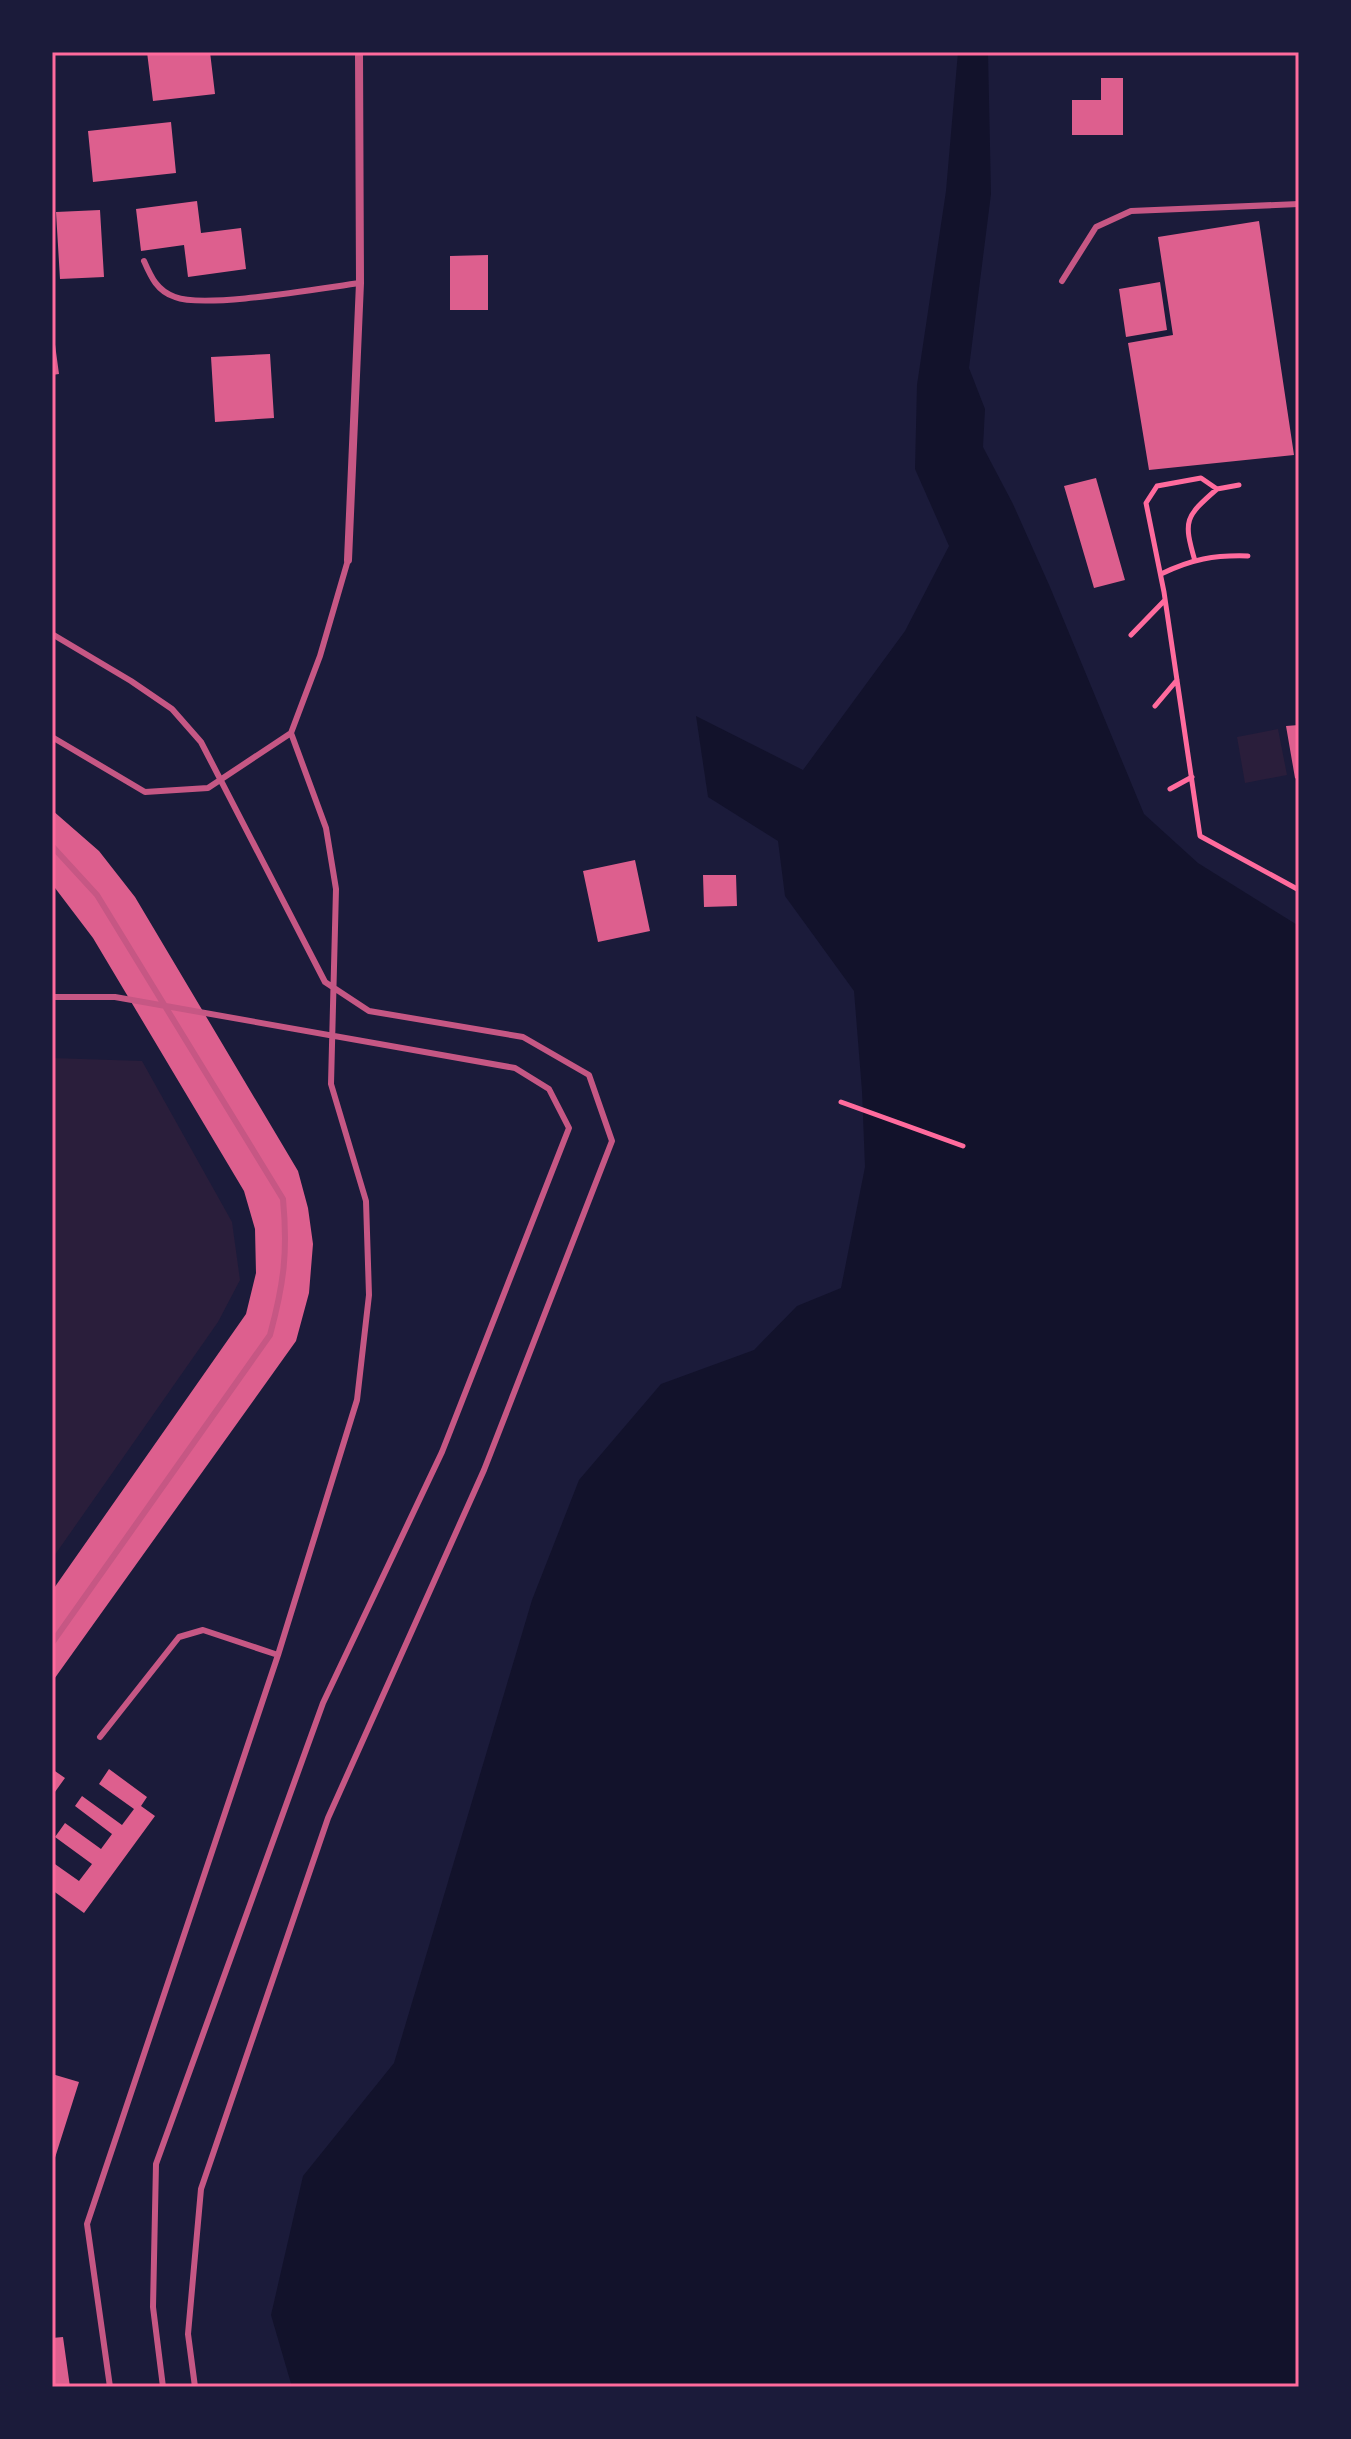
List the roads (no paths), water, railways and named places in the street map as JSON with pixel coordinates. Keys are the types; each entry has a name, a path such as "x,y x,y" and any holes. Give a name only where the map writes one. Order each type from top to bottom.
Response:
{"street":[{"path":"348,560 360,283 359,52"}],"lane":[{"path":"1062,281 1096,227 1131,211 1299,204"},
{"path":"144,261 156,286 176,298 209,301 360,283"},
{"path":"52,737 145,792 208,788 291,733 320,656 348,560"},
{"path":"52,634 172,709 201,742 325,982 369,1011 523,1037 589,1075 612,1141 484,1470 328,1818 201,2189 188,2334 195,2387"},
{"path":"110,2387 87,2224 278,1655 357,1400 369,1295 366,1201 331,1084 336,889 326,828 291,733"},
{"path":"52,846 97,895 283,1199 287,1242 284,1283 270,1335 52,1643"},
{"path":"52,997 115,997 515,1068 549,1089 569,1128 442,1452 323,1703 156,2164 153,2307 163,2387"},
{"path":"100,1737 179,1637 203,1630 278,1655"}]}
